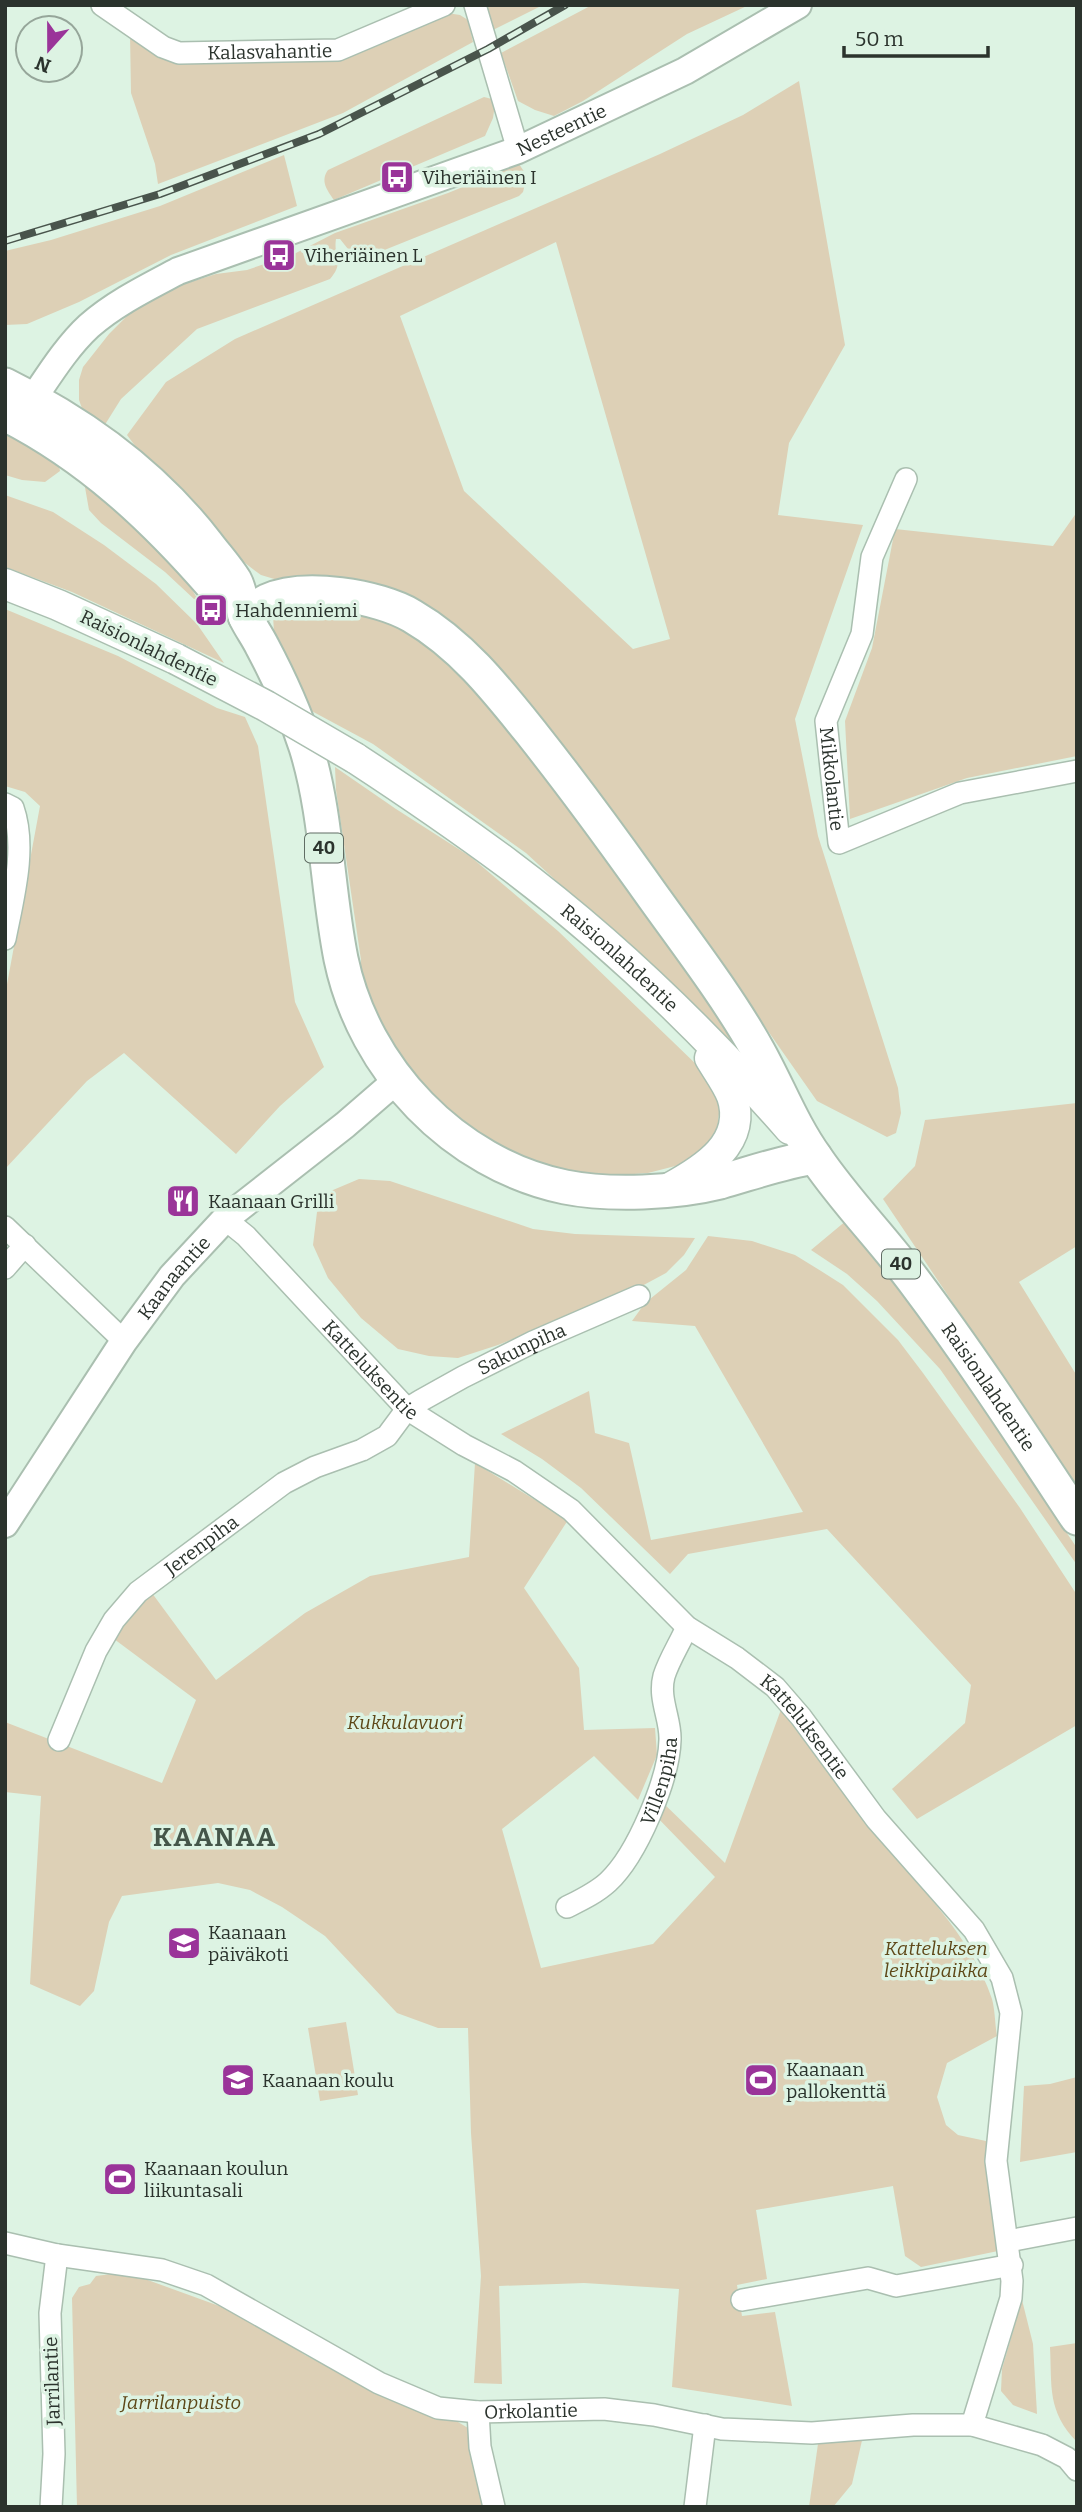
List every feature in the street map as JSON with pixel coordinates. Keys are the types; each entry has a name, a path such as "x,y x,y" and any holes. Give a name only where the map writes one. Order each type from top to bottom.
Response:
{"main road":[{"name":"40","path":"16,404 78,424 118,453 174,505 236,582 245,616 282,687 306,749 341,958 349,990 362,1026 397,1080 422,1109 463,1143 483,1155 524,1175 566,1187 637,1192 718,1182 781,1163 814,1157"},
{"name":"Raisionlahdentie","path":"5,584 89,618 176,659 266,706 355,758 509,865 600,940 682,1013 747,1080 814,1157 912,1278 975,1364 1077,1518"},
{"path":"245,616 265,601 285,595 324,593 383,602 411,615 441,635 466,657 508,704 579,793 690,948 755,1046 814,1157"},
{"path":"670,1188 701,1172 717,1158 730,1135 734,1110 726,1084 682,1013"}],"street":[{"name":"Kalasvahantie","path":"102,5 163,47 179,53 338,50 444,5"},
{"path":"475,5 518,150"},
{"name":"Nesteentie","path":"16,404 90,325 131,296 178,271 518,150 685,71 798,5"},
{"name":"Mikkolantie","path":"906,479 872,558 862,634 826,720 839,843 960,793 1077,771"},
{"path":"5,804 13,808 19,824 17,873 5,939"},
{"name":"Kaanaantie","path":"5,1524 124,1341 172,1276 225,1219 345,1125 397,1080"},
{"name":"Katteluksentie","path":"225,1219 246,1236 407,1409 464,1445 514,1471 571,1510 687,1627 737,1658 775,1687 802,1717 876,1819 974,1930 1002,1978 1011,2013 996,2161 1012,2265 1011,2298 972,2425"},
{"path":"5,1227 124,1341"},
{"path":"5,1268 25,1245"},
{"name":"Sakunpiha","path":"407,1409 533,1342 639,1296"},
{"name":"Jerenpiha","path":"59,1740 96,1651 114,1620 138,1592 284,1483 315,1466 362,1450 387,1436 407,1409"},
{"name":"Villenpiha","path":"566,1906 589,1897 609,1882 632,1852 643,1832 670,1758 670,1735 663,1699 664,1677 687,1627"},
{"path":"1008,2241 1077,2228"},
{"name":"Orkolantie","path":"5,2243 57,2255 162,2270 206,2285 379,2383 438,2408 478,2412 604,2409 722,2428 811,2433 913,2425 972,2425 1042,2445 1067,2458 1077,2470"},
{"name":"Jarrilantie","path":"51,2507 54,2454 50,2313 57,2255"},
{"path":"742,2300 868,2278 896,2286 1012,2265"},
{"path":"478,2412 480,2447 495,2507"},
{"path":"695,2507 705,2425"}],"green space":[{"path":"485,5 543,5 493,30"},
{"path":"592,5 749,5 687,34 583,101 554,116 518,101 501,53"},
{"path":"447,13 460,15 468,20 473,42 343,113 158,184 155,164 131,93 130,33 149,48 329,57"},
{"path":"799,81 845,345 789,443 778,515 863,525 795,719 818,836 898,1088 901,1113 896,1133 887,1137 817,1101 620,820 506,680 460,635 261,575 223,545 188,510 127,435 166,382 235,339 660,154 743,115","holes":["556,242 670,639 633,649 464,491 400,316"]},
{"path":"484,97 492,99 495,104 493,118 485,136 334,200 329,193 325,185 328,170"},
{"path":"284,155 297,206 171,255 79,302 27,324 5,325 5,251 51,240 160,206"},
{"path":"519,164 527,176 523,192 519,196 377,253 352,254 340,239 336,239 338,264 330,279 197,329 121,399 101,431 83,411 79,400 79,380 83,367 128,315 155,298 181,285 216,274 247,270 294,254 335,233 448,193"},
{"path":"5,427 58,460 60,471 45,482 5,475"},
{"path":"83,476 181,571 197,598 194,599 165,572 101,523 89,510"},
{"path":"5,495 53,512 104,545 156,584 197,624 224,663 72,592 5,567"},
{"path":"1077,512 1077,756 967,778 850,819 845,721 872,648 895,529 1053,546"},
{"path":"283,607 381,612 450,654 640,893 741,1051 526,853 373,744 306,708 274,633 273,615"},
{"path":"5,609 118,656 217,708 245,717 258,746 295,1002 324,1067 280,1106 236,1154 124,1053 87,1081 5,1169 5,995 40,806 25,792 5,786"},
{"path":"335,767 471,857 558,931 699,1067 710,1081 719,1102 717,1130 710,1142 687,1163 648,1173 606,1176 566,1171 526,1159 492,1143 431,1098 383,1038 360,982 361,960"},
{"path":"1077,1103 1077,1246 1019,1282 1077,1376 1077,1487 883,1199 915,1166 925,1120"},
{"path":"359,1179 390,1181 533,1229 575,1234 695,1238 684,1255 666,1273 627,1294 458,1358 429,1356 398,1349 361,1318 328,1278 313,1245 317,1212 333,1190"},
{"path":"847,1220 915,1308 1077,1548 1077,1565 940,1369 877,1301 847,1274 811,1250"},
{"path":"708,1236 752,1241 795,1255 843,1285 898,1340 923,1373 1020,1508 1077,1595 1077,1725 917,1819 892,1789 965,1723 971,1685 827,1529 688,1554 670,1574 581,1488 542,1459 501,1434 589,1391 595,1433 629,1443 651,1540 803,1512 695,1326 632,1321 645,1303 686,1270"},
{"path":"475,1463 568,1520 524,1588 579,1668 584,1730 655,1728 657,1755 638,1800 594,1756 502,1829 541,1968 653,1944 715,1877 652,1812 658,1798 725,1863 783,1704 851,1803 957,1932 971,1953 992,1999 997,2036 947,2063 937,2097 946,2125 958,2135 986,2141 998,2251 921,2267 905,2256 893,2186 756,2210 767,2279 737,2285 742,2316 775,2312 792,2406 672,2387 679,2289 584,2283 499,2286 502,2384 474,2383 481,2276 471,2133 468,2028 438,2028 397,2013 325,1936 282,1907 250,1890 218,1883 122,1896 109,1922 94,1991 80,2006 30,1984 41,1796 5,1792 5,1722 162,1783 196,1700 110,1636 149,1589 216,1680 305,1613 370,1576 469,1557"},
{"path":"346,2022 358,2095 320,2101 308,2028"},
{"path":"1077,2077 1077,2152 1020,2162 1024,2086 1050,2084"},
{"name":"Jarrilanpuisto","path":"111,2274 145,2279 244,2315 305,2355 372,2389 453,2419 468,2428 484,2507 77,2507 72,2298 79,2287 90,2284 96,2276"},
{"path":"1022,2300 1033,2344 1037,2414 1013,2405 1001,2391 1002,2369"},
{"path":"1077,2343 1077,2442 1060,2420 1056,2409 1050,2347"},
{"path":"863,2436 852,2484 833,2507 809,2507 818,2444"}],"railway":[{"path":"5,241 160,194 319,134 488,49 565,5"}],"place":[{"name":"Viheriäinen I","path":"397,177"},
{"name":"Viheriäinen L","path":"279,255"},
{"name":"Hahdenniemi","path":"211,610"},
{"name":"Kaanaan Grilli","path":"183,1201"},
{"name":"Kaanaan päiväkoti","path":"184,1943"},
{"name":"Kaanaan koulu","path":"238,2080"},
{"name":"Kaanaan pallokenttä","path":"761,2080"},
{"name":"Kaanaan koulun liikuntasali","path":"120,2179"}],"district":[{"name":"KAANAA","path":"215,1837"}],"park label":[{"name":"Kukkulavuori","path":"405,1722"},
{"name":"Katteluksen leikkipaikka","path":"936,1959"}]}
